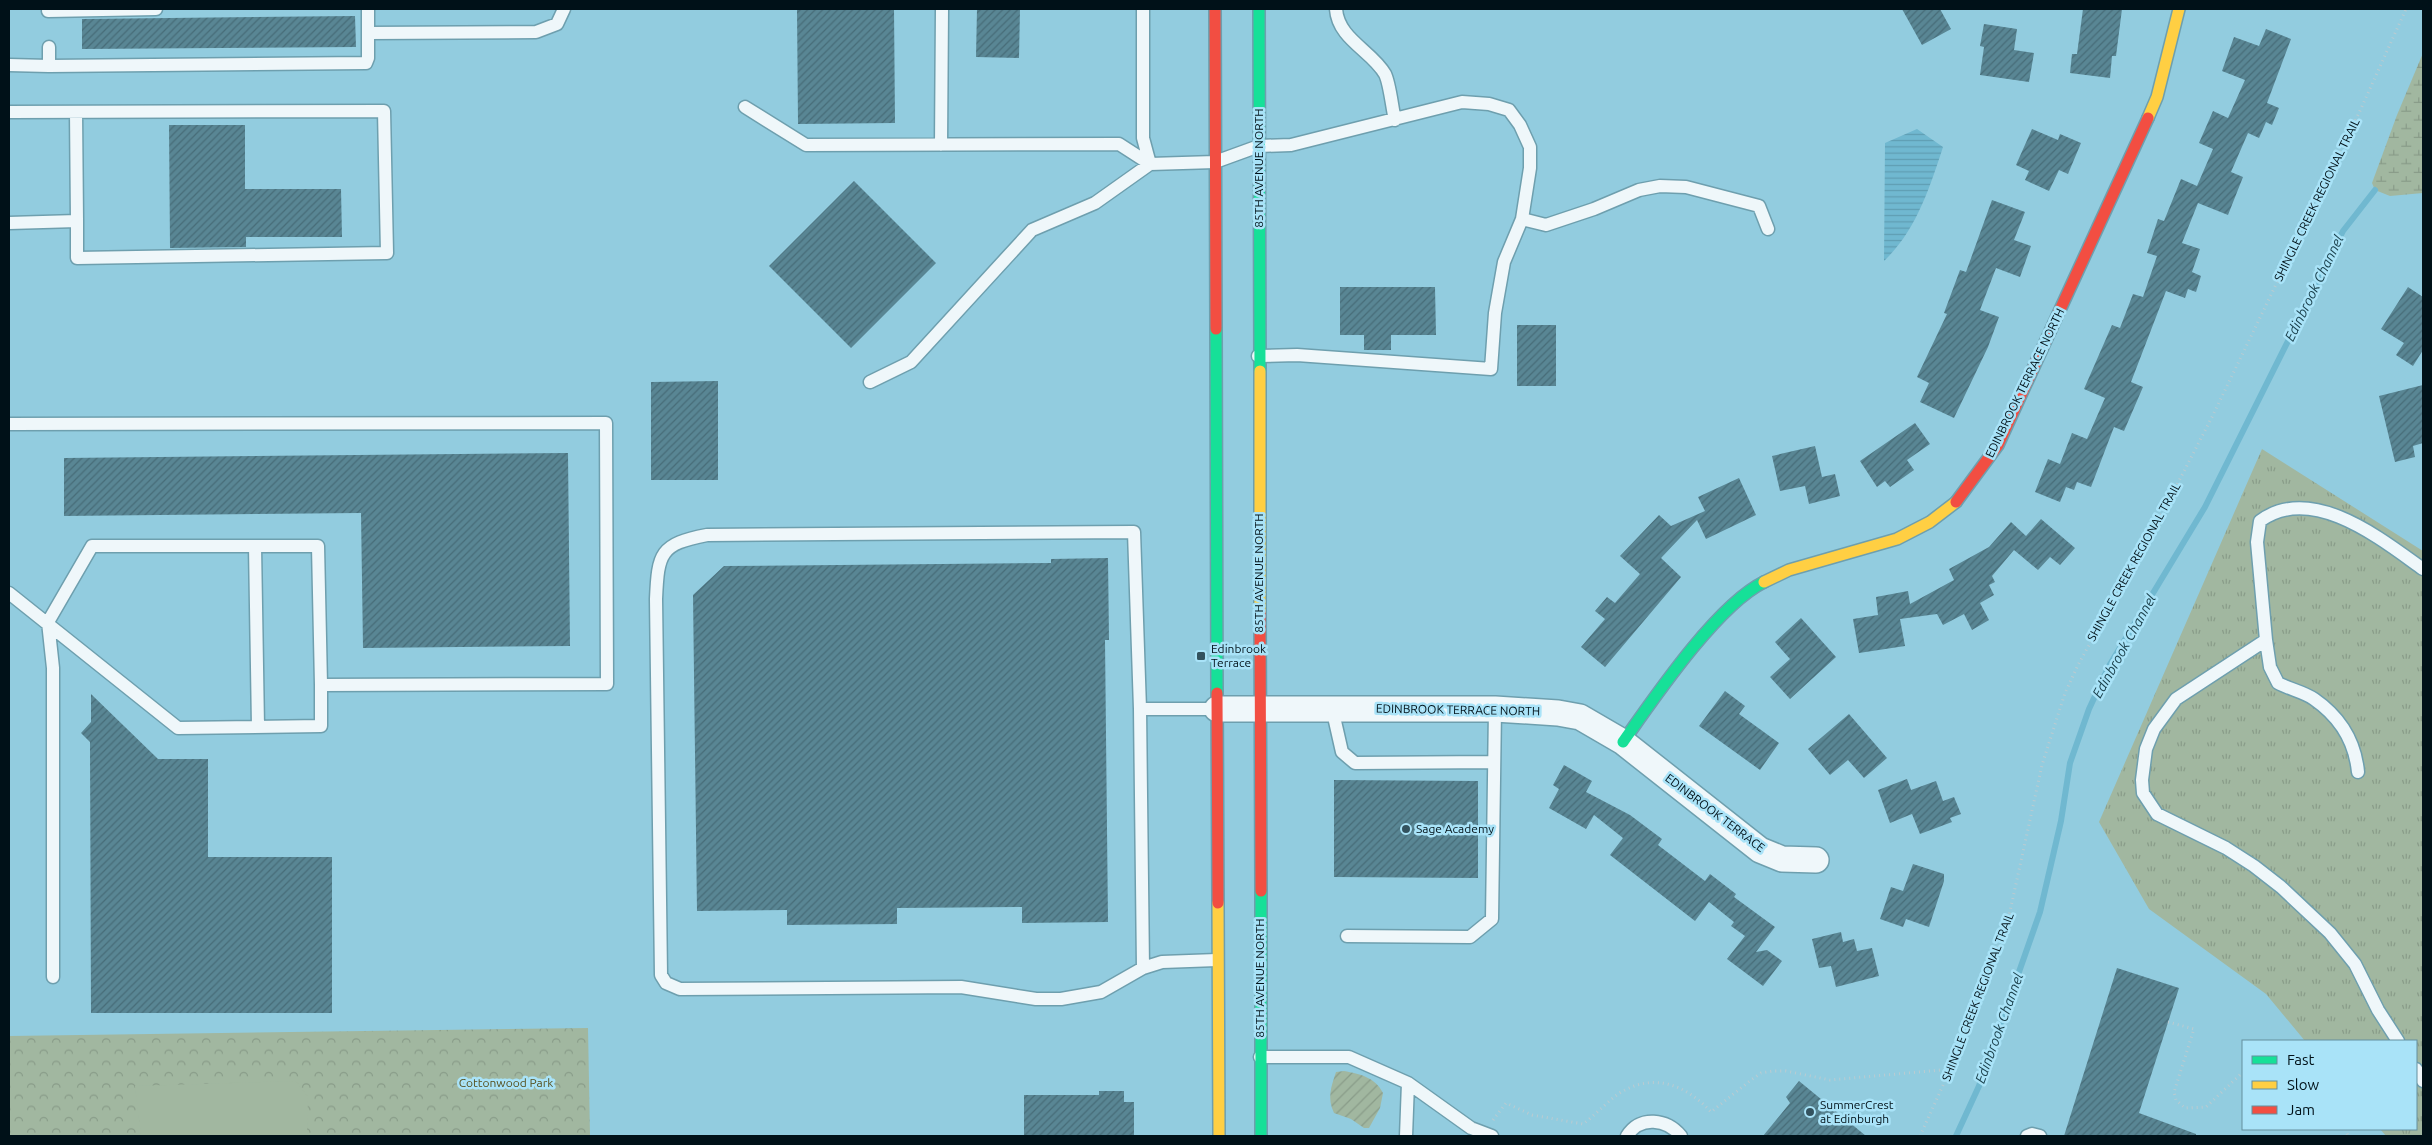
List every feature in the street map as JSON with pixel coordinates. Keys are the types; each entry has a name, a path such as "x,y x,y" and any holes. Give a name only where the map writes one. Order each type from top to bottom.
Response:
{"main road":[{"path":"1215,9 1219,1136"},
{"name":"85TH AVENUE NORTH","path":"1259,9 1258,356 1261,1136"},
{"name":"EDINBROOK TERRACE NORTH","path":"1623,742 1709,630 1732,606 1758,585 1789,570 1897,539 1930,522 1959,500 1982,471 1998,445 2135,149 2157,97 2179,9"}],"street":[{"name":"EDINBROOK TERRACE NORTH","path":"1217,708 1495,708 1558,713 1580,717 1623,742"},
{"name":"EDINBROOK TERRACE","path":"1623,742 1760,850 1782,859 1816,860"}],"lane":[{"path":"48,11 156,9"},
{"path":"9,65 366,63 368,58 368,9"},
{"path":"368,33 536,32 556,24 564,9"},
{"path":"942,9 942,145"},
{"path":"1143,9 1143,138 1150,164"},
{"path":"1336,9 1336,15 1345,32 1385,74 1395,120"},
{"path":"49,48 49,66"},
{"path":"870,382 911,362 1032,230 1095,203 1150,164 1215,162 1259,146 1291,145 1462,102 1489,104 1509,110 1520,125 1530,148 1530,168 1522,219 1504,262 1495,313 1491,369 1297,355 1258,356"},
{"path":"745,106 806,145 1119,144 1150,164"},
{"path":"9,112 384,111 387,253 77,258 76,112"},
{"path":"1522,219 1546,225 1594,209 1638,190 1660,186 1686,187 1759,206 1768,229"},
{"path":"9,223 77,221"},
{"path":"9,424 606,423 607,684 321,686"},
{"path":"2358,772 2355,749 2343,726 2313,698 2278,684 2270,667 2266,640 2258,531 2260,521 2271,513 2291,508 2309,508 2329,513 2376,535 2423,570"},
{"path":"1142,968 1140,708 1134,532 708,535 676,544 663,553 657,569 661,975 666,983 680,988 962,987 1036,999 1061,999 1101,992 1142,968 1162,962 1217,960"},
{"path":"9,593 48,622 178,728 321,726 318,546 92,546 48,622 53,668 53,977"},
{"path":"255,546 258,727"},
{"path":"2266,640 2176,699 2154,729 2146,750 2142,780 2143,793 2157,814 2226,848 2254,866 2281,887 2330,933 2355,964 2378,1010 2397,1040"},
{"path":"1140,708 1217,708"},
{"path":"1332,708 1342,752 1355,763 1494,762"},
{"path":"1347,936 1470,937 1492,919 1495,708"},
{"path":"1260,1057 1349,1057 1408,1083 1471,1128 1488,1134"},
{"path":"1406,1136 1408,1083"},
{"path":"1627,1136 1637,1126 1646,1122 1657,1121 1667,1124 1681,1136"},
{"path":"2027,1136 2032,1134 2040,1136"}],"path":[{"name":"SHINGLE CREEK REGIONAL TRAIL","path":"1920,1136 1952,1069 2007,925 2042,765 2065,693 2078,665 2165,508 2212,417 2359,113 2406,9"},
{"path":"2168,1022 2194,1029 2174,1092 2176,1100 2185,1108 2206,1107 2242,1073"},
{"path":"1488,1134 1506,1103 1532,1115 1583,1124 1624,1090 1644,1083 1672,1084 1696,1096 1711,1112 1761,1073 1786,1071 1830,1080 1952,1069"}],"green space":[{"path":"2423,53 2423,193 2390,196 2375,190 2372,183 2397,115"},
{"path":"2262,449 2423,551 2423,1136 2386,1136 2381,1130 2417,1130 2417,1040 2304,1040 2266,994 2149,909 2099,822"},
{"name":"Cottonwood Park","path":"588,1028 590,1136 9,1136 9,1036"},
{"path":"1344,1071 1361,1075 1371,1080 1376,1083 1383,1093 1380,1108 1369,1128 1364,1128 1351,1119 1334,1113 1330,1097 1331,1088 1336,1072"},
{"path":"296,1081 308,1097 307,1136 141,1136 135,1086"}],"water":[{"path":"1917,129 1943,147 1921,208 1905,236 1884,261 1885,143"}],"building":[{"path":"797,9 894,9 895,123 798,124"},
{"path":"977,9 1020,9 1019,58 976,57"},
{"path":"1902,9 1940,9 1951,29 1922,45"},
{"path":"2083,9 2122,9 2116,56 2112,56 2110,78 2070,73 2072,54 2077,54"},
{"path":"355,16 356,47 82,49 82,19"},
{"path":"1984,24 2017,29 2014,50 2034,53 2029,82 1980,75 1984,47 1980,46"},
{"path":"2266,29 2291,39 2267,103 2279,108 2272,125 2266,122 2259,138 2248,133 2231,172 2243,177 2228,215 2198,203 2182,243 2200,249 2192,272 2201,276 2196,292 2188,289 2185,298 2166,291 2131,382 2143,387 2124,431 2114,427 2091,487 2077,482 2074,490 2066,487 2060,502 2035,492 2048,459 2060,464 2072,433 2087,439 2105,398 2084,389 2112,325 2120,328 2133,294 2143,297 2157,256 2147,253 2158,219 2164,221 2181,179 2197,186 2213,149 2199,143 2213,111 2228,118 2245,80 2222,71 2234,37 2259,46"},
{"path":"169,125 245,125 245,189 341,189 342,237 246,237 246,247 170,248"},
{"path":"2032,129 2058,140 2060,134 2081,143 2068,174 2059,170 2049,191 2025,180 2029,171 2016,165"},
{"path":"854,181 936,263 851,348 769,266"},
{"path":"1992,200 2025,212 2014,240 2031,246 2020,277 1996,268 1980,310 1999,317 1988,347 1954,418 1920,402 1929,383 1917,377 1947,314 1944,313 1960,270 1966,272"},
{"path":"1340,287 1435,287 1436,335 1391,335 1391,350 1364,350 1364,335 1340,335"},
{"path":"2408,287 2423,297 2423,350 2413,366 2396,355 2404,343 2381,329"},
{"path":"1517,325 1556,325 1556,386 1517,386"},
{"path":"718,381 718,480 651,480 651,382"},
{"path":"2423,385 2423,443 2413,446 2415,457 2395,462 2379,396"},
{"path":"1915,423 1930,444 1907,460 1914,470 1890,487 1885,481 1877,487 1860,461"},
{"path":"1815,446 1822,477 1835,474 1840,496 1809,504 1805,486 1780,491 1772,456"},
{"path":"568,453 570,646 363,648 361,513 64,516 64,458"},
{"path":"1739,478 1756,515 1706,539 1697,520 1661,558 1681,577 1605,667 1581,647 1605,619 1595,611 1607,597 1615,603 1640,574 1620,556 1659,515 1671,526 1705,511 1698,497"},
{"path":"2041,519 2075,548 2060,565 2050,557 2038,570 2014,550 1992,576 1995,582 1989,585 1994,595 1980,603 1989,620 1972,630 1964,614 1943,625 1937,614 1900,619 1905,646 1859,653 1853,619 1878,615 1876,597 1908,591 1910,604 1954,580 1949,569 1989,547 2011,522 2026,536"},
{"path":"1108,558 1109,640 1105,640 1108,922 1022,923 1022,907 897,908 897,924 787,925 787,910 697,911 693,595 724,566 1051,563 1051,559"},
{"path":"1801,618 1836,657 1790,699 1770,677 1790,659 1775,642"},
{"path":"1725,691 1745,706 1739,714 1779,743 1760,770 1699,726"},
{"path":"91,694 158,759 208,759 208,857 332,857 332,1013 91,1013 90,742 81,733 91,722"},
{"path":"1849,714 1887,758 1864,778 1848,760 1830,775 1808,749"},
{"path":"1564,765 1592,781 1586,792 1630,815 1662,839 1658,845 1705,881 1710,874 1736,894 1734,897 1775,927 1756,952 1767,950 1782,961 1763,986 1727,959 1745,936 1731,926 1734,922 1709,902 1695,921 1610,855 1623,838 1594,815 1586,829 1549,808 1559,789 1553,785"},
{"path":"1907,779 1911,790 1936,781 1943,801 1954,797 1961,814 1950,818 1952,822 1920,834 1912,814 1890,823 1878,790"},
{"name":"Sage Academy","path":"1334,780 1478,781 1478,878 1334,877"},
{"path":"1913,864 1944,874 1944,881 1929,927 1906,919 1903,927 1880,919 1891,887 1903,891"},
{"path":"1841,932 1843,942 1854,939 1857,951 1872,948 1879,976 1836,987 1831,966 1819,968 1812,939"},
{"path":"2117,968 2179,988 2139,1113 2196,1134 2196,1136 2064,1136"},
{"name":"SummerCrest at Edinburgh","path":"1799,1081 1866,1136 1763,1136 1790,1103 1786,1097"},
{"path":"1099,1091 1124,1091 1124,1102 1134,1102 1134,1136 1024,1136 1024,1095 1099,1095"}],"waterway":[{"name":"Edinbrook Channel","path":"1956,1136 1979,1086 2040,912 2061,821 2070,763 2089,709 2109,666 2205,507 2343,231 2375,190"}],"traffic: fast":[{"path":"1259,9 1260,371"},
{"path":"1216,329 1217,693"},
{"path":"1623,742 1669,678 1707,631 1726,611 1764,582"},
{"path":"1261,891 1261,1136"}],"traffic: slow":[{"path":"2148,118 2157,97 2179,9"},
{"path":"1260,371 1260,612"},
{"path":"1764,582 1789,570 1897,539 1930,522 1956,502"},
{"path":"1218,903 1219,1136"}],"traffic: jam":[{"path":"1215,9 1216,329"},
{"path":"1956,502 1998,445 2148,118"},
{"path":"1260,612 1261,891"},
{"path":"1217,693 1218,903"}],"place":[{"name":"Edinbrook Terrace","path":"1201,656"},
{"name":"Sage Academy","path":"1406,829"},
{"name":"SummerCrest at Edinburgh","path":"1810,1112"}]}
